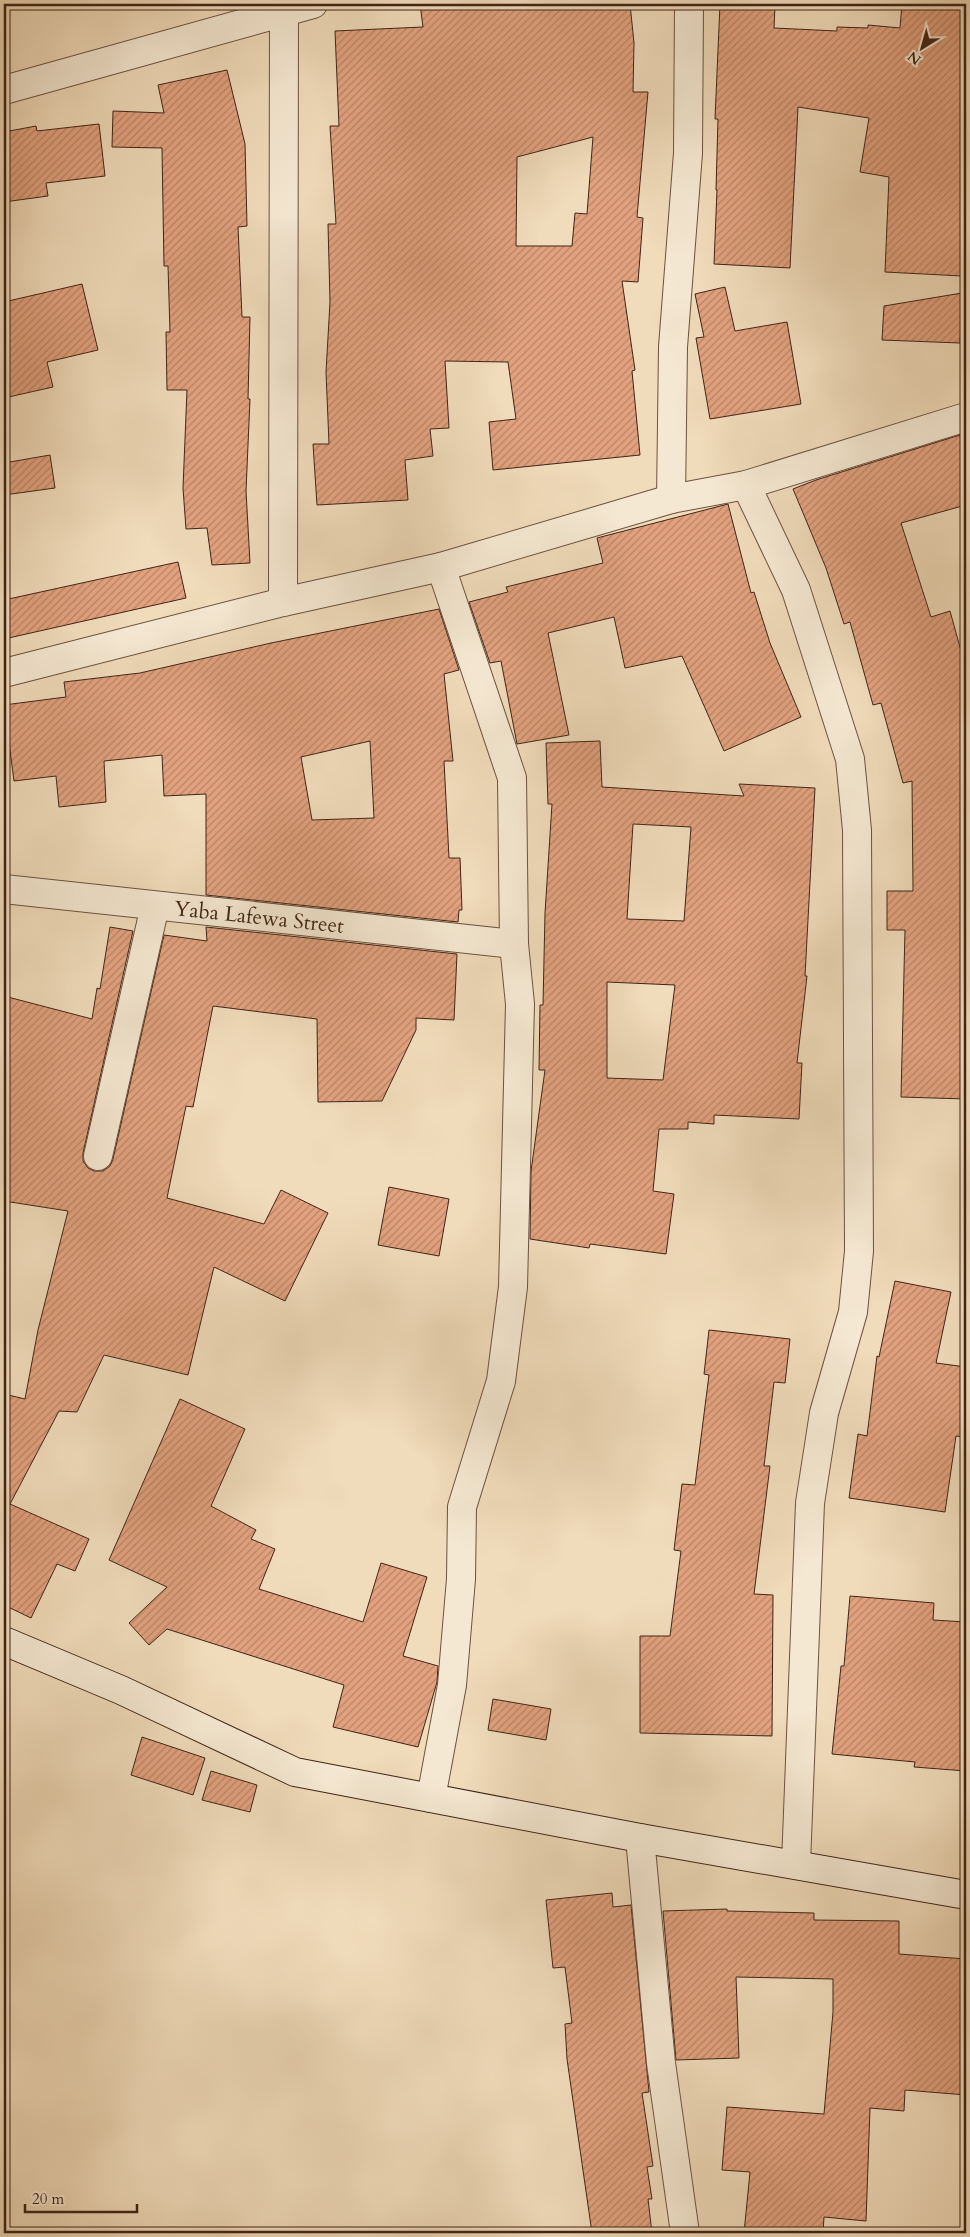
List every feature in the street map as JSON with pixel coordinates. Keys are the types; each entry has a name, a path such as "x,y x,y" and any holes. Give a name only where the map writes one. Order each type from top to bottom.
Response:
{"street":[{"path":"4,90 285,7 313,4"},
{"path":"671,499 673,347 688,153 689,4"},
{"path":"283,602 285,7"},
{"path":"4,674 283,602 441,567 671,499 746,485 966,417"},
{"path":"746,485 796,590 825,674 850,759 857,830 859,1252 853,1312 824,1413 810,1503 796,1864"},
{"path":"431,1798 452,1685 461,1579 462,1507 501,1381 513,1287 520,1004 514,944 512,778 441,567"},
{"name":"Yaba Lafewa Street","path":"4,889 514,944"},
{"path":"98,1156 155,906"},
{"path":"4,1641 121,1690 295,1772 640,1838 966,1895"},
{"path":"640,1838 661,2063 685,2233"}],"building":[{"path":"420,4 630,4 634,43 633,92 648,92 637,217 643,218 638,282 622,281 635,370 632,371 640,455 493,470 489,422 516,419 508,362 445,361 449,428 430,429 433,456 405,460 408,500 317,505 313,444 329,444 326,372 330,302 328,224 336,224 330,126 339,126 335,31 423,27","holes":["593,137 587,214 575,213 572,246 516,246 517,157"]},
{"path":"720,4 775,6 774,28 837,31 837,27 868,28 868,25 900,28 902,4 966,4 966,233 964,233 962,276 885,272 889,177 860,172 869,118 798,107 790,268 714,264 718,119 715,119"},
{"path":"227,70 245,144 247,226 238,227 242,317 250,317 248,399 250,399 246,491 250,563 212,565 207,528 186,529 183,488 187,390 167,390 166,332 170,332 168,266 164,266 162,148 112,147 113,111 164,113 158,85"},
{"path":"99,124 105,176 46,183 48,196 4,202 4,132 36,126 37,131"},
{"path":"82,284 98,350 47,362 53,387 4,398 4,302"},
{"path":"725,287 735,331 787,322 801,404 710,419 696,338 704,337 695,294"},
{"path":"962,293 960,343 882,340 884,306"},
{"path":"960,435 966,458 966,505 901,523 931,617 950,611 966,669 966,1099 901,1097 905,930 887,930 887,891 913,891 912,781 903,783 881,703 873,705 850,622 844,624 826,568 793,489"},
{"path":"50,455 55,488 4,495 4,463"},
{"path":"728,504 751,593 754,592 770,643 801,717 724,751 682,656 625,668 614,617 548,633 569,735 517,744 501,661 490,663 469,602 508,592 506,587 603,563 597,538"},
{"path":"178,562 186,598 4,639 4,600"},
{"path":"439,609 459,670 444,674 453,761 444,761 449,858 460,858 462,910 459,910 458,922 206,895 206,794 164,796 162,755 104,761 106,802 59,807 56,776 14,781 4,705 66,697 64,682 140,673 271,643","holes":["370,741 374,818 312,820 301,757"]},
{"path":"600,741 602,787 744,796 739,784 815,788 805,976 807,976 797,1063 802,1063 799,1119 714,1115 714,1124 688,1122 688,1129 659,1129 653,1191 674,1194 666,1254 590,1244 589,1248 530,1239 531,1171 545,1070 539,1070 540,1005 543,1005 545,913 552,804 548,804 546,743","holes":["633,824 691,827 684,921 627,919","607,982 675,985 663,1080 607,1078"]},
{"path":"110,927 133,931 83,1153 83,1161 88,1168 94,1171 103,1171 110,1166 113,1159 164,935 207,941 206,927 457,954 454,1020 416,1018 416,1030 382,1101 318,1102 317,1019 213,1006 193,1107 186,1106 167,1198 264,1224 281,1190 328,1213 285,1301 214,1267 188,1375 104,1355 77,1412 59,1411 10,1504 89,1539 75,1571 57,1564 31,1618 4,1605 4,1394 25,1399 38,1330 68,1211 4,1201 4,996 92,1019 97,988 100,989"},
{"path":"389,1187 449,1199 439,1256 378,1245"},
{"path":"895,1281 951,1292 936,1363 966,1367 966,1414 964,1437 956,1436 945,1512 849,1498 858,1434 867,1436 877,1356 879,1357"},
{"path":"709,1330 790,1339 785,1383 774,1382 764,1466 770,1466 754,1594 773,1595 772,1736 640,1733 640,1636 670,1636 681,1551 674,1550 682,1484 695,1485 709,1375 704,1374"},
{"path":"180,1399 245,1429 211,1506 256,1530 251,1539 275,1549 259,1589 363,1622 381,1563 427,1577 403,1656 438,1666 437,1682 418,1747 333,1727 344,1685 167,1629 149,1645 129,1623 167,1587 109,1560"},
{"path":"850,1596 934,1603 933,1620 966,1622 966,1771 914,1767 915,1762 832,1754 841,1666 844,1666"},
{"path":"493,1699 551,1709 546,1740 488,1730"},
{"path":"142,1737 205,1758 193,1795 131,1775"},
{"path":"211,1771 257,1785 250,1812 202,1800"},
{"path":"612,1893 613,1907 631,1905 649,2092 642,2093 653,2166 647,2167 652,2199 648,2199 652,2233 592,2233 567,2059 565,2024 572,2023 565,1967 553,1968 546,1900"},
{"path":"727,1909 727,1911 814,1913 814,1920 899,1921 899,1954 966,1959 966,2095 905,2090 904,2111 870,2108 866,2221 824,2217 823,2233 744,2233 750,2172 722,2170 727,2107 824,2114 833,2012 833,1979 736,1977 739,2058 676,2060 663,1911"}]}
